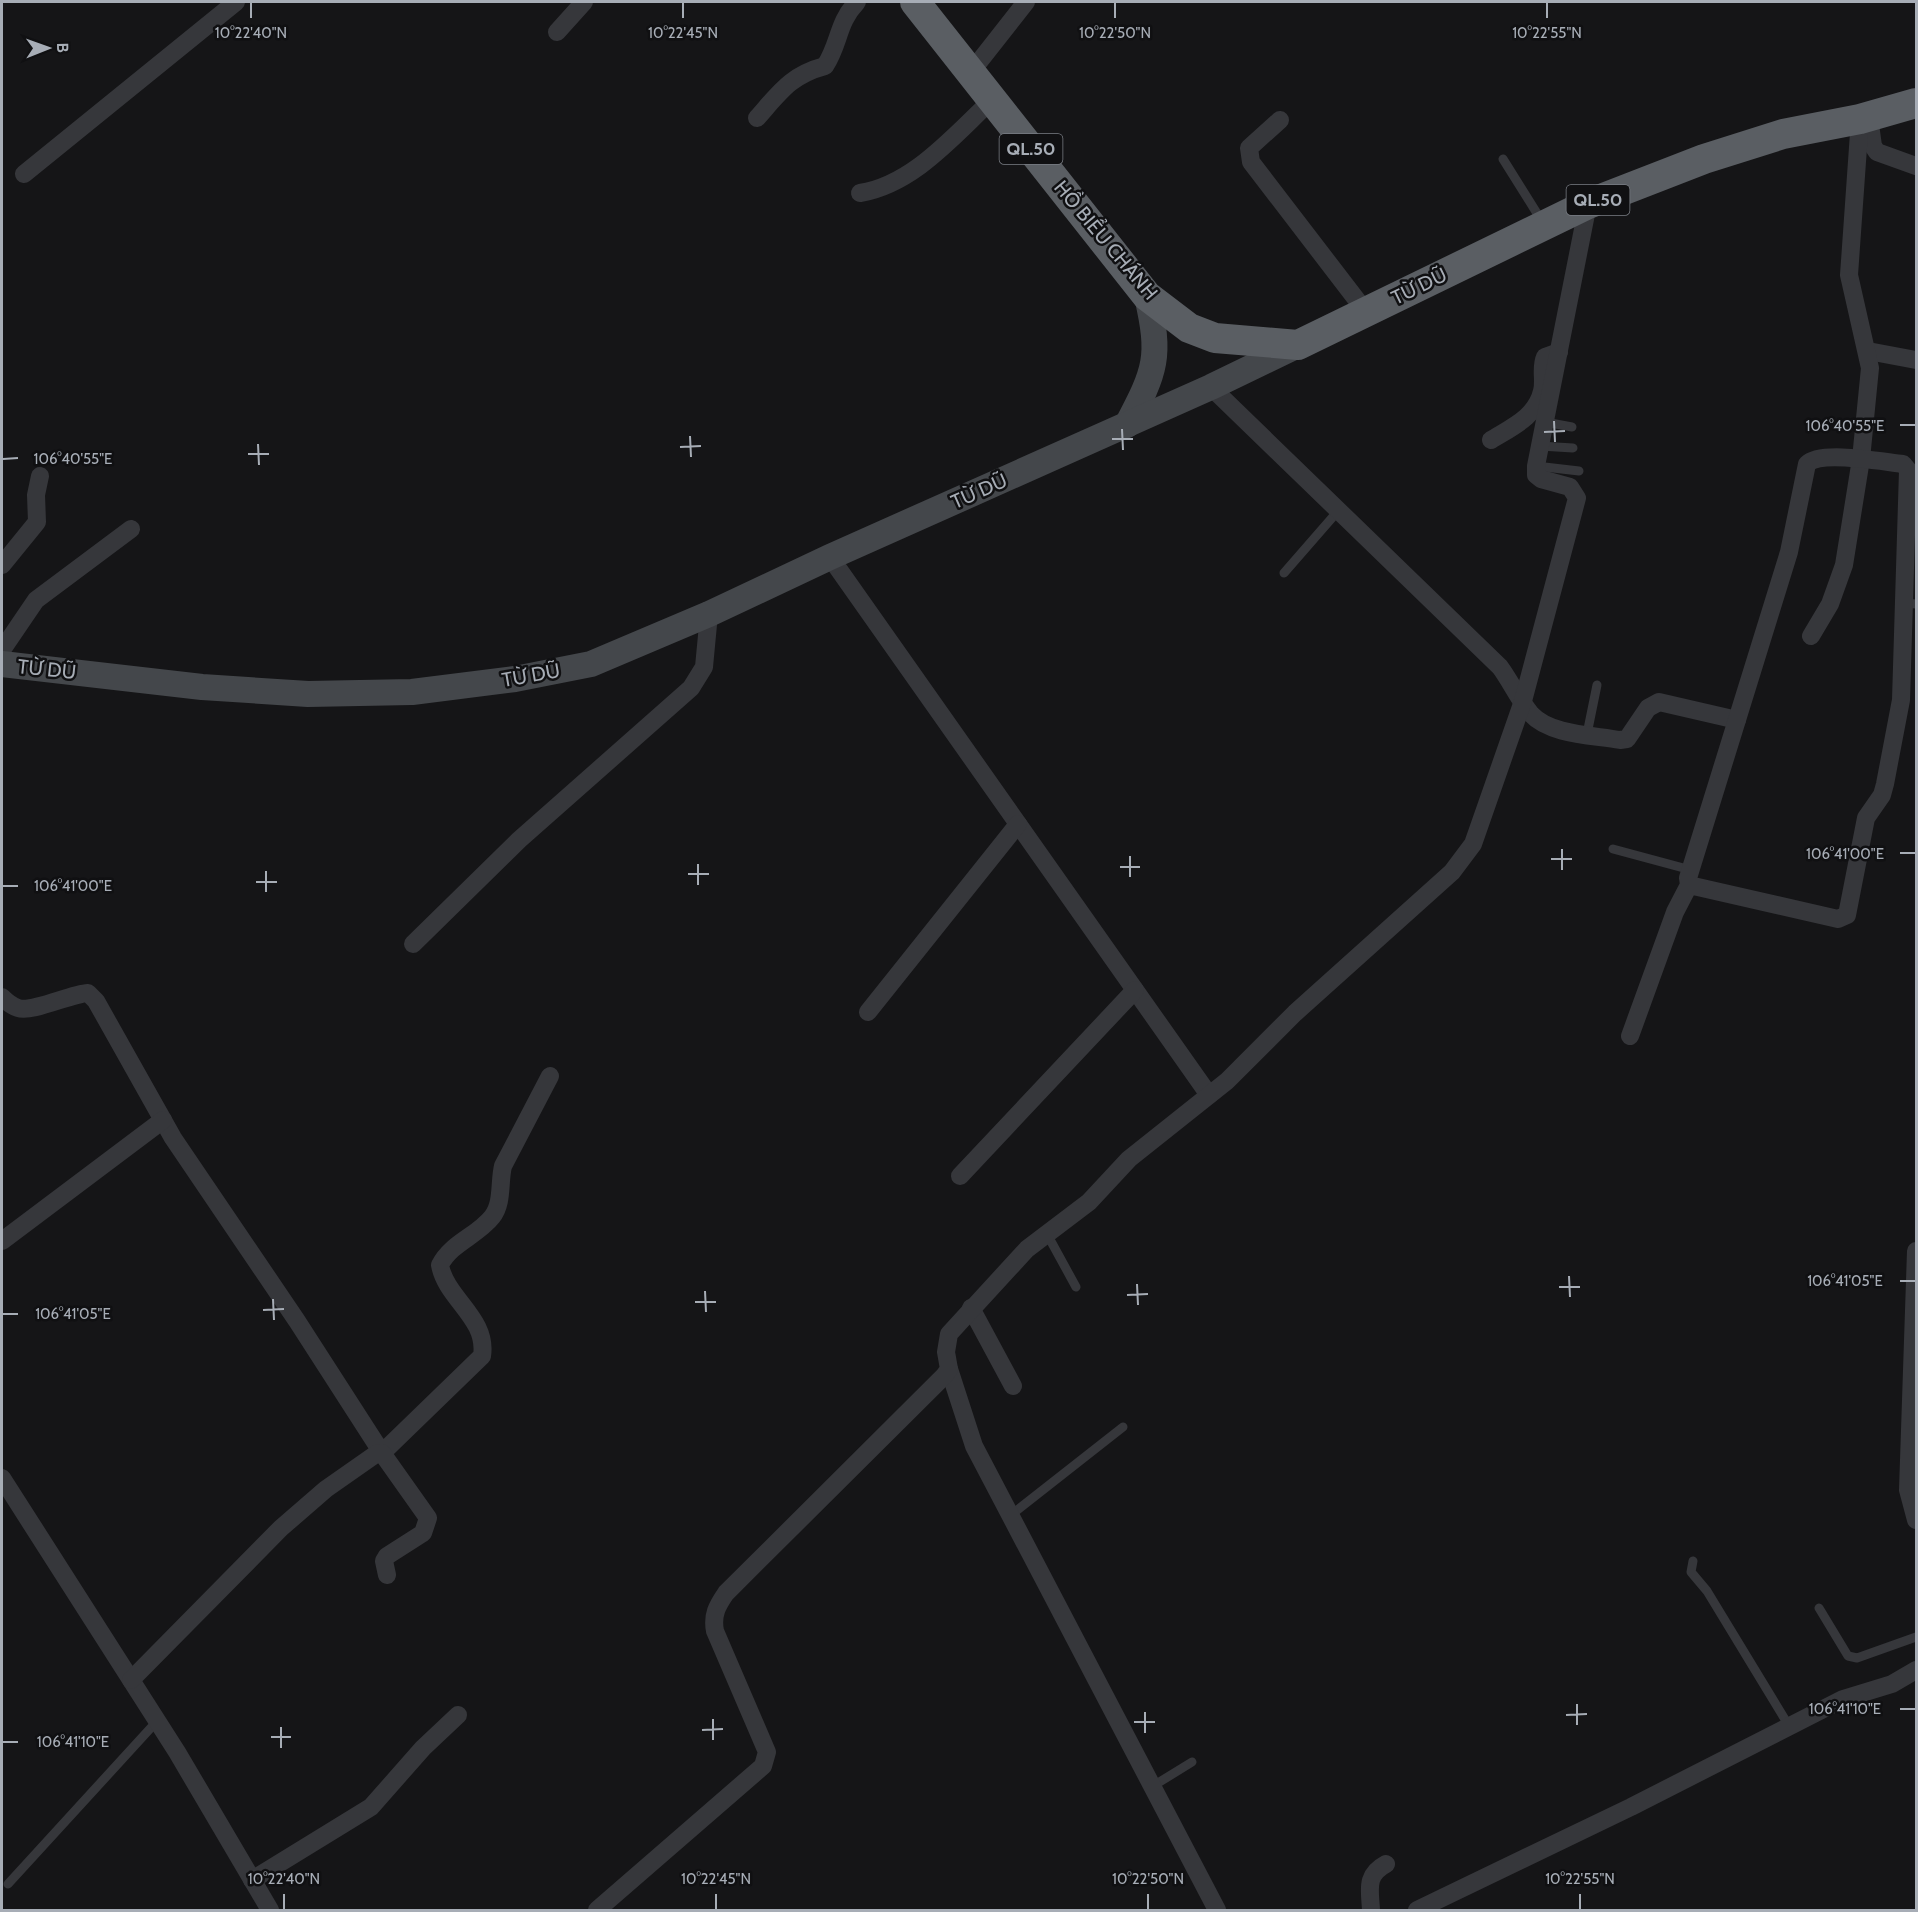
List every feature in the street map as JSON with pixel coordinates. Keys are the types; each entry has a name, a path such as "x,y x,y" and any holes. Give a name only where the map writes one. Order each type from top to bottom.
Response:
{"highway":[{"name":"HỒ BIỂU CHÁNH","path":"915,2 1147,296 1190,328 1215,338 1298,345"},
{"name":"TỪ DŨ","path":"1298,345 1588,204 1704,159 1782,134 1865,118 1917,103"}],"main road":[{"path":"1127,425 1154,368 1156,336 1147,296"},
{"name":"TỪ DŨ","path":"2,664 202,687 308,694 412,693 515,679 591,664 709,614 830,557 1211,387 1298,345"}],"street":[{"path":"24,174 236,2"},
{"path":"556,32 584,2"},
{"path":"758,118 789,81 807,70 825,66 835,50 844,16 857,2"},
{"path":"971,72 1026,2"},
{"path":"860,193 878,190 919,166 992,100"},
{"path":"1865,118 1877,152 1917,166"},
{"path":"1811,636 1840,582 1861,459 1870,368 1849,275 1865,118"},
{"path":"1280,120 1249,148 1248,155 1262,179 1366,312"},
{"path":"1216,1911 1153,1786 974,1446 942,1377 946,1352 950,1334 971,1308 1027,1249 1094,1197 1129,1159 1209,1095 1452,872 1473,844 1523,701 1577,498 1570,487 1541,479 1536,475 1536,466 1588,204"},
{"path":"1868,351 1917,360"},
{"path":"1491,440 1530,416 1543,389 1542,364 1545,357 1558,352"},
{"path":"1211,387 1500,667 1523,701 1541,722 1553,727 1587,734 1627,739 1648,708 1659,702 1737,720"},
{"path":"1630,1036 1690,877 1790,552 1807,464 1817,459 1861,459 1903,464 1912,471 1910,604 1901,700 1882,795 1866,818 1846,915 1838,919 1690,877"},
{"path":"2,566 37,522 36,495 40,476"},
{"path":"2,650 36,600 130,529"},
{"path":"830,557 1209,1095"},
{"path":"413,944 519,840 691,688 706,659 709,614"},
{"path":"868,1012 1018,824"},
{"path":"960,1176 1135,990"},
{"path":"2,997 18,1008 29,1008 72,994 88,993 96,1001 163,1120 297,1321 382,1454 428,1518 423,1533 387,1556 384,1561 387,1575"},
{"path":"131,1680 281,1528 367,1457 382,1454 482,1356 482,1339 475,1321 448,1287 440,1265 457,1245 492,1217 499,1203 498,1182 503,1166 550,1076"},
{"path":"2,1241 163,1120"},
{"path":"1916,1251 1908,1490 1917,1520"},
{"path":"971,1308 1013,1386"},
{"path":"597,1911 764,1766 767,1759 767,1752 715,1631 713,1620 716,1608 726,1593 942,1377"},
{"path":"2,1478 158,1720 270,1911"},
{"path":"1417,1911 1843,1699 1892,1684 1917,1670"},
{"path":"252,1880 371,1807 423,1748 458,1715"},
{"path":"1371,1911 1369,1878 1375,1870 1386,1864"}],"lane":[{"path":"1503,159 1544,225"},
{"path":"1545,422 1572,427"},
{"path":"1540,446 1573,448"},
{"path":"1536,466 1579,471"},
{"path":"1284,573 1338,511"},
{"path":"1587,734 1597,685"},
{"path":"1613,849 1690,877"},
{"path":"1047,1234 1076,1287"},
{"path":"1011,1515 1123,1427"},
{"path":"1693,1561 1691,1572 1707,1592 1790,1726"},
{"path":"1819,1608 1848,1656 1857,1658 1917,1637"},
{"path":"8,1884 158,1720"},
{"path":"1153,1786 1192,1762"}]}
